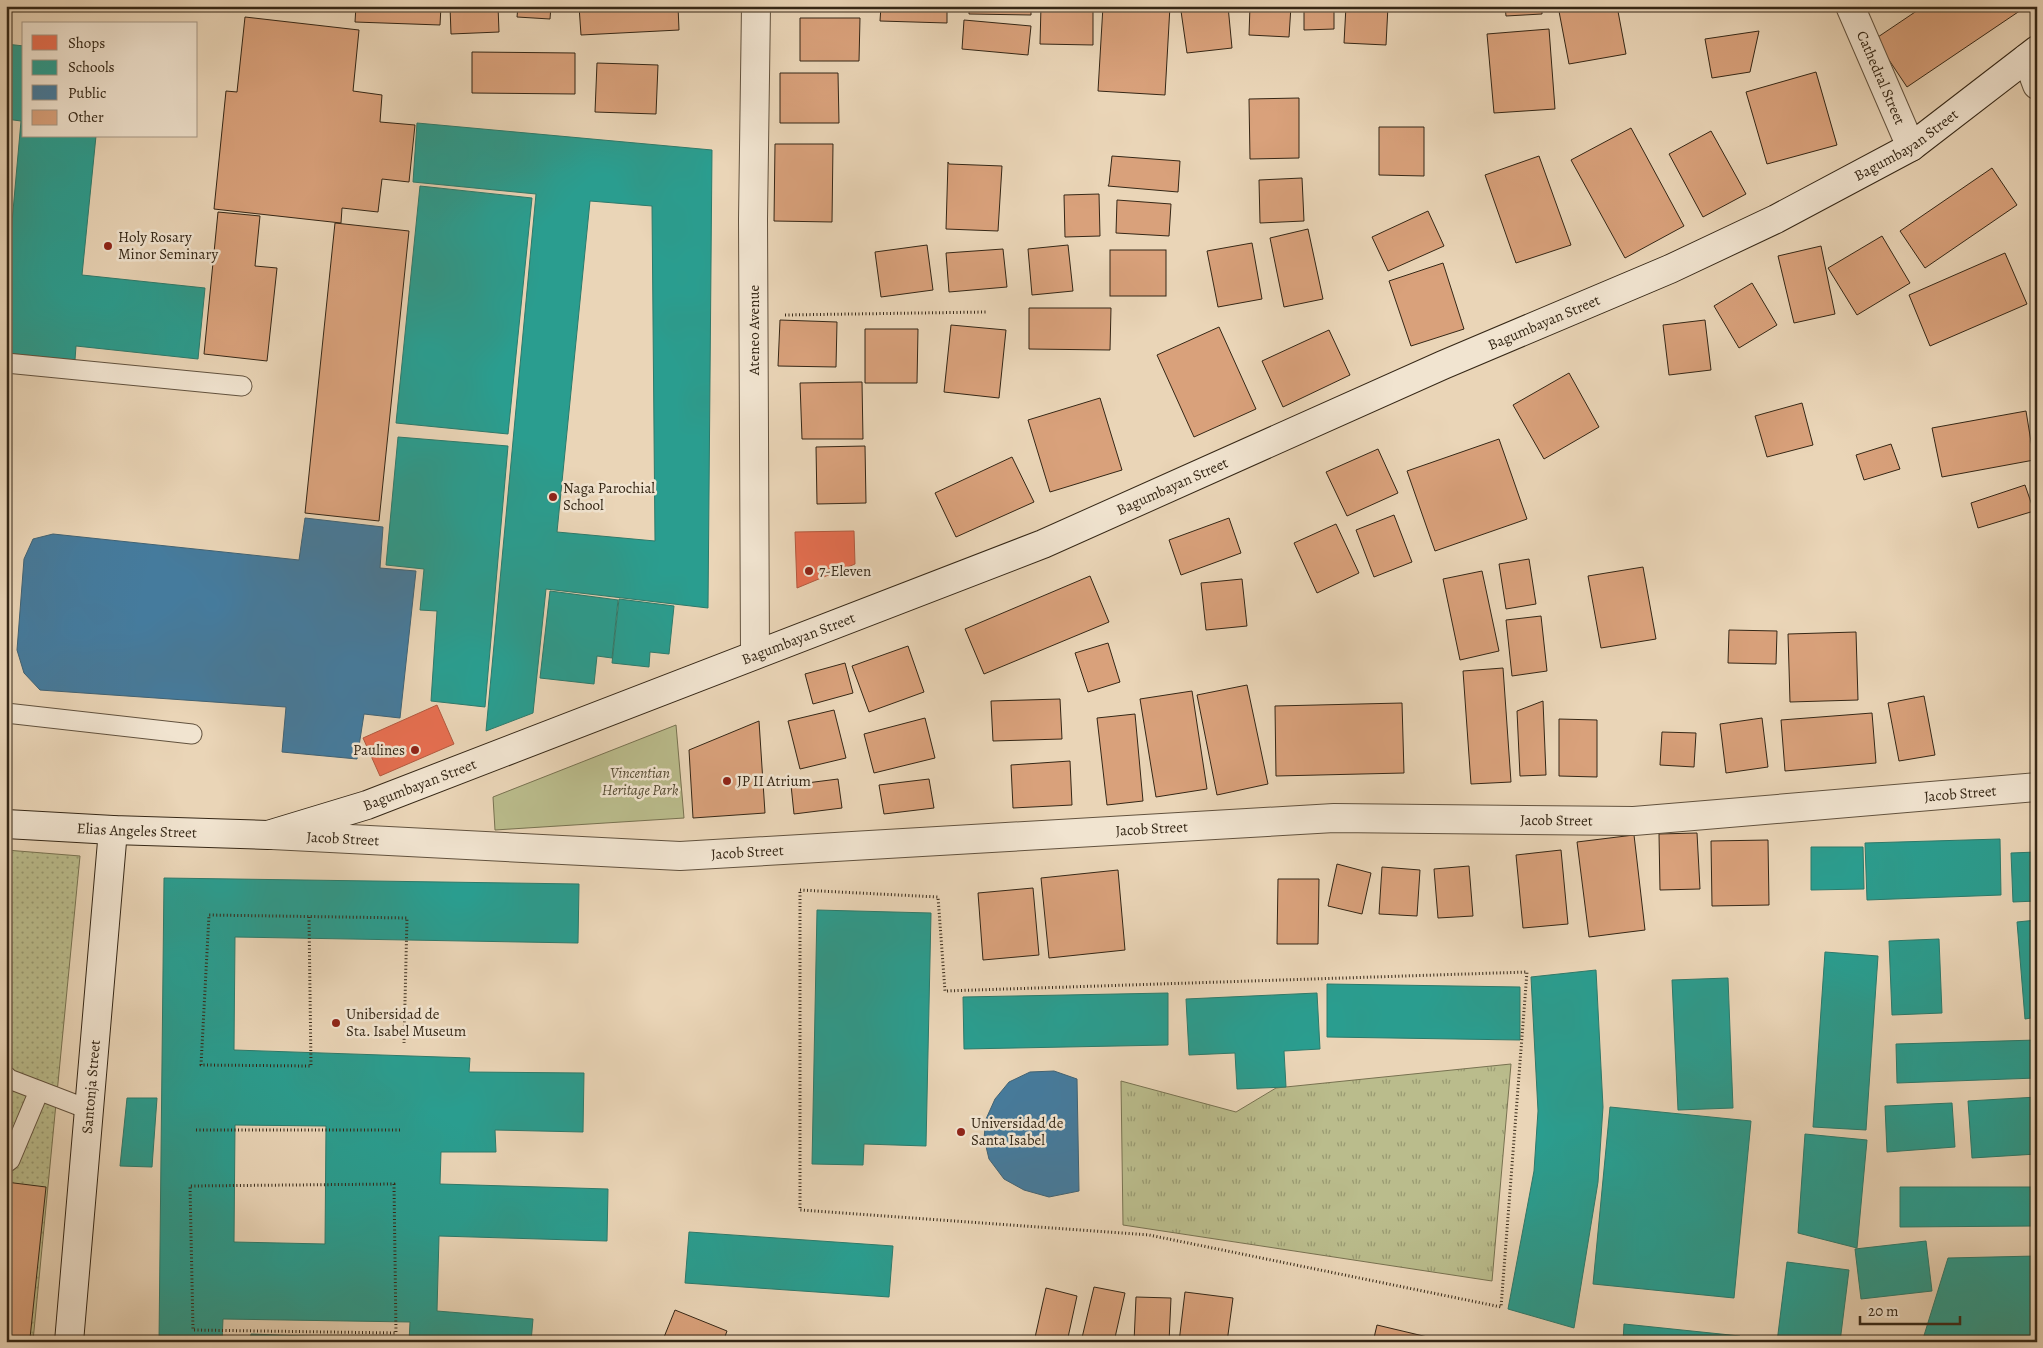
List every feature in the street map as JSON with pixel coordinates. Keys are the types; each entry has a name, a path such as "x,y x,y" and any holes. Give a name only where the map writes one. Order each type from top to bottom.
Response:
{"main road":[{"name":"Ateneo Avenue","path":"755,654 754,315 756,6"},
{"name":"Cathedral Street","path":"1850,6 1911,147"},
{"name":"Bagumbayan Street","path":"268,835 366,805 1043,544 1443,364 1670,269 1776,219 1911,147 2032,54"},
{"path":"2032,54 2037,85"},
{"name":"Jacob Street","path":"268,835 680,856 1334,818 1634,821 2037,787"},
{"name":"Elias Angeles Street","path":"6,824 112,830 268,835"},
{"name":"Santonja Street","path":"69,1342 90,1110 112,830"}],"lane":[{"path":"6,363 242,386"},
{"path":"6,713 192,734"},
{"path":"6,1076 39,1091 90,1110"},
{"path":"6,1162 10,1160 39,1091"}],"path":[{"path":"754,315 986,312"},
{"path":"800,890 938,897 945,991 1527,972 1501,1306 1149,1235 800,1210 800,890"},
{"path":"309,917 311,1066 200,1065 209,915 407,918 404,1044"},
{"path":"196,1130 400,1130"},
{"path":"394,1184 396,1333 193,1330 190,1186 394,1184"}],"green space":[{"name":"Vincentian Heritage Park","path":"676,725 684,818 495,830 493,797"},
{"path":"6,850 80,856 33,1341 6,1337"},
{"path":"1511,1064 1492,1281 1123,1225 1121,1081 1236,1112 1276,1088"}],"building: Shops":[{"path":"854,531 855,564 797,588 795,532"},
{"path":"437,705 454,744 380,776 363,738"}],"building: Schools":[{"path":"6,44 22,46 22,138 96,138 82,275 205,288 198,359 76,346 75,360 6,353 6,256 9,256 21,121 6,119"},
{"path":"417,123 712,150 708,608 546,589 533,713 486,731 536,194 413,182","holes":["590,201 652,206 655,541 557,532"]},
{"path":"420,186 532,198 508,434 396,423"},
{"path":"398,437 508,446 485,707 431,701 437,611 420,610 424,569 386,565"},
{"path":"550,591 618,600 612,658 597,656 594,684 540,678"},
{"path":"619,599 674,606 669,654 650,652 649,667 612,663"},
{"path":"2000,839 2001,895 1867,900 1865,843"},
{"path":"1811,847 1863,847 1864,889 1811,890"},
{"path":"2037,852 2037,901 2013,902 2011,853"},
{"path":"164,878 579,884 578,943 235,937 234,1050 470,1058 469,1072 584,1073 583,1132 495,1130 496,1152 441,1152 440,1184 608,1189 607,1241 439,1236 437,1311 533,1319 531,1342 409,1342 410,1322 223,1319 222,1342 159,1342","holes":["235,1125 326,1126 325,1244 234,1242"]},
{"path":"817,910 931,913 926,1146 864,1144 863,1165 812,1164"},
{"path":"2037,920 2037,1017 2025,1019 2017,922"},
{"path":"1939,939 1942,1013 1892,1015 1889,941"},
{"path":"1825,952 1878,956 1866,1130 1813,1127"},
{"path":"1596,970 1603,1107 1598,1182 1574,1328 1508,1309 1534,1171 1538,1111 1531,977"},
{"path":"1728,978 1733,1108 1678,1110 1672,980"},
{"path":"1327,984 1520,987 1520,1040 1327,1037"},
{"path":"1168,993 1168,1045 964,1049 963,997"},
{"path":"1317,993 1320,1049 1284,1051 1286,1087 1237,1089 1235,1053 1189,1055 1186,999"},
{"path":"2037,1040 2037,1078 1897,1083 1896,1044"},
{"path":"2037,1097 2037,1154 1972,1158 1968,1101"},
{"path":"127,1098 157,1098 152,1167 120,1166"},
{"path":"1952,1103 1955,1147 1887,1152 1885,1106"},
{"path":"1610,1107 1751,1121 1734,1298 1593,1284"},
{"path":"1805,1134 1867,1140 1857,1248 1798,1233"},
{"path":"1900,1187 2037,1187 2037,1226 1900,1227"},
{"path":"689,1232 893,1246 889,1297 685,1283"},
{"path":"1926,1241 1932,1291 1861,1299 1855,1249"},
{"path":"2037,1256 2037,1342 1922,1342 1948,1258"},
{"path":"1787,1262 1849,1270 1840,1342 1777,1342"},
{"path":"1624,1324 1740,1336 1739,1342 1623,1342"},
{"path":"251,1334 405,1340 405,1342 250,1342"}],"building: Public":[{"path":"305,518 383,527 380,568 416,571 400,718 364,714 357,759 282,752 286,707 40,690 24,673 17,650 24,559 33,539 53,534 299,560"},
{"path":"1054,1071 1077,1079 1079,1191 1049,1197 1024,1190 1004,1179 989,1159 984,1138 986,1119 995,1099 1009,1082 1030,1072"}],"building: Other":[{"path":"356,6 441,6 440,25 355,22"},
{"path":"450,6 498,6 499,32 451,34"},
{"path":"518,6 551,6 550,19 517,17"},
{"path":"579,6 678,6 679,30 581,35"},
{"path":"881,6 947,6 947,23 880,21"},
{"path":"969,6 1031,6 1031,15 969,14"},
{"path":"1041,6 1093,6 1093,45 1040,44"},
{"path":"1103,6 1170,6 1165,95 1098,91"},
{"path":"1228,6 1232,48 1187,53 1181,11"},
{"path":"1250,6 1291,6 1289,37 1249,35"},
{"path":"1304,6 1334,6 1334,29 1304,30"},
{"path":"1346,6 1388,6 1386,45 1344,43"},
{"path":"1505,6 1542,6 1542,14 1506,16"},
{"path":"1558,6 1617,6 1626,54 1569,64"},
{"path":"1924,6 2027,6 1907,87 1875,39"},
{"path":"245,17 359,30 353,91 382,95 380,122 415,125 409,182 382,179 378,212 342,208 341,223 214,209 226,91 237,92"},
{"path":"800,18 860,18 859,61 800,61"},
{"path":"964,20 1031,26 1028,55 962,49"},
{"path":"1549,29 1555,109 1494,113 1487,34"},
{"path":"1759,31 1750,72 1712,78 1705,39"},
{"path":"472,52 575,53 575,94 472,93"},
{"path":"597,63 658,65 656,114 595,112"},
{"path":"1816,72 1837,145 1767,164 1746,92"},
{"path":"780,73 838,73 839,123 780,123"},
{"path":"1299,98 1299,158 1250,159 1249,99"},
{"path":"1379,127 1424,127 1424,176 1379,175"},
{"path":"1631,128 1684,226 1625,258 1571,160"},
{"path":"1711,131 1746,194 1703,217 1669,154"},
{"path":"775,144 833,144 832,222 774,221"},
{"path":"1112,156 1180,161 1178,192 1108,186"},
{"path":"1539,156 1571,245 1516,263 1485,175"},
{"path":"948,162 949,164 1002,166 998,231 946,229"},
{"path":"1992,168 2017,205 1925,268 1900,231"},
{"path":"1302,178 1304,221 1260,223 1259,180"},
{"path":"1099,194 1100,236 1065,237 1064,195"},
{"path":"1117,200 1171,204 1169,236 1116,233"},
{"path":"1428,211 1444,246 1388,271 1372,237"},
{"path":"218,212 260,216 255,266 277,268 267,361 204,354"},
{"path":"335,223 409,231 379,521 305,513"},
{"path":"1308,229 1323,299 1284,307 1270,238"},
{"path":"1882,236 1910,283 1857,315 1828,268"},
{"path":"1252,243 1262,299 1218,307 1207,251"},
{"path":"927,245 933,290 881,297 875,252"},
{"path":"1068,245 1073,291 1032,295 1028,249"},
{"path":"1821,246 1835,314 1794,323 1778,256"},
{"path":"1003,249 1007,287 949,292 946,253"},
{"path":"1110,250 1166,250 1166,296 1110,296"},
{"path":"2005,253 2027,304 1930,346 1909,295"},
{"path":"1443,263 1464,329 1411,346 1389,281"},
{"path":"1752,283 1777,325 1739,348 1714,306"},
{"path":"1029,308 1111,308 1110,350 1029,349"},
{"path":"780,320 837,322 836,367 778,366"},
{"path":"1705,320 1711,370 1669,375 1663,325"},
{"path":"951,325 1006,330 999,398 944,392"},
{"path":"1219,327 1256,409 1194,437 1157,355"},
{"path":"865,329 918,329 917,383 865,383"},
{"path":"1329,330 1350,375 1283,407 1262,361"},
{"path":"1569,373 1599,427 1544,459 1513,405"},
{"path":"862,382 863,439 802,439 800,383"},
{"path":"1100,398 1122,470 1050,492 1028,420"},
{"path":"1802,403 1813,445 1767,457 1755,416"},
{"path":"2026,411 2034,460 1942,477 1932,428"},
{"path":"1499,439 1527,519 1435,551 1407,471"},
{"path":"1891,444 1900,469 1864,480 1856,455"},
{"path":"865,446 866,503 817,504 816,447"},
{"path":"1378,449 1398,493 1347,516 1326,472"},
{"path":"1012,457 1034,502 956,537 935,493"},
{"path":"2025,485 2034,511 1978,528 1971,503"},
{"path":"1394,515 1412,562 1374,577 1356,530"},
{"path":"1229,518 1241,553 1181,575 1169,540"},
{"path":"1336,524 1359,573 1317,593 1294,543"},
{"path":"1529,559 1536,604 1506,609 1499,564"},
{"path":"1643,567 1656,639 1601,648 1588,576"},
{"path":"1482,571 1499,651 1460,660 1443,579"},
{"path":"1090,576 1109,622 984,674 965,629"},
{"path":"1242,579 1247,626 1206,630 1201,583"},
{"path":"1541,616 1547,671 1512,676 1506,620"},
{"path":"1729,630 1777,631 1776,664 1728,663"},
{"path":"1856,632 1858,700 1790,702 1788,634"},
{"path":"1108,643 1120,682 1088,692 1075,653"},
{"path":"908,646 924,692 869,712 852,666"},
{"path":"845,663 853,693 813,704 805,674"},
{"path":"1503,668 1511,782 1471,784 1463,671"},
{"path":"1247,685 1268,784 1217,795 1197,695"},
{"path":"1192,691 1207,789 1156,797 1140,699"},
{"path":"1924,696 1935,755 1899,761 1888,703"},
{"path":"1060,699 1062,739 993,741 991,701"},
{"path":"1543,701 1546,775 1520,776 1517,711"},
{"path":"1402,703 1404,773 1276,776 1275,706"},
{"path":"834,710 846,758 800,769 788,721"},
{"path":"1872,713 1876,763 1785,771 1781,720"},
{"path":"1135,714 1143,801 1107,805 1097,718"},
{"path":"925,718 935,758 874,773 864,734"},
{"path":"1762,718 1768,767 1726,773 1720,724"},
{"path":"1559,719 1597,720 1597,777 1559,776"},
{"name":"JP II Atrium","path":"759,721 765,813 693,818 689,750"},
{"path":"1662,732 1696,733 1694,767 1660,765"},
{"path":"1070,761 1072,805 1013,808 1011,765"},
{"path":"838,779 842,808 794,814 791,785"},
{"path":"929,779 934,808 884,814 879,785"},
{"path":"1697,833 1700,889 1660,890 1659,834"},
{"path":"1634,835 1645,930 1589,937 1577,842"},
{"path":"1768,840 1769,905 1712,906 1711,841"},
{"path":"1561,850 1568,924 1523,928 1516,855"},
{"path":"1337,864 1371,873 1362,914 1328,906"},
{"path":"1469,866 1473,916 1438,918 1434,869"},
{"path":"1382,867 1420,870 1417,916 1379,914"},
{"path":"1118,870 1125,950 1049,958 1041,878"},
{"path":"1278,879 1319,879 1318,944 1277,944"},
{"path":"1033,888 1039,955 983,960 978,893"},
{"path":"6,1182 46,1187 30,1338 6,1336"},
{"path":"1094,1287 1125,1293 1114,1342 1081,1342"},
{"path":"1046,1288 1077,1296 1067,1342 1034,1342"},
{"path":"1185,1292 1233,1298 1227,1342 1179,1342"},
{"path":"1136,1297 1171,1298 1169,1342 1134,1342"},
{"path":"675,1310 727,1331 723,1342 662,1342"},
{"path":"1377,1325 1436,1339 1435,1342 1373,1342"}],"place":[{"name":"Holy Rosary Minor Seminary","path":"108,246"},
{"name":"Naga Parochial School","path":"553,497"},
{"name":"7-Eleven","path":"809,571"},
{"name":"Paulines","path":"415,750"},
{"name":"JP II Atrium","path":"727,781"},
{"name":"Unibersidad de Sta. Isabel Museum","path":"336,1023"},
{"name":"Universidad de Santa Isabel","path":"961,1132"}]}
